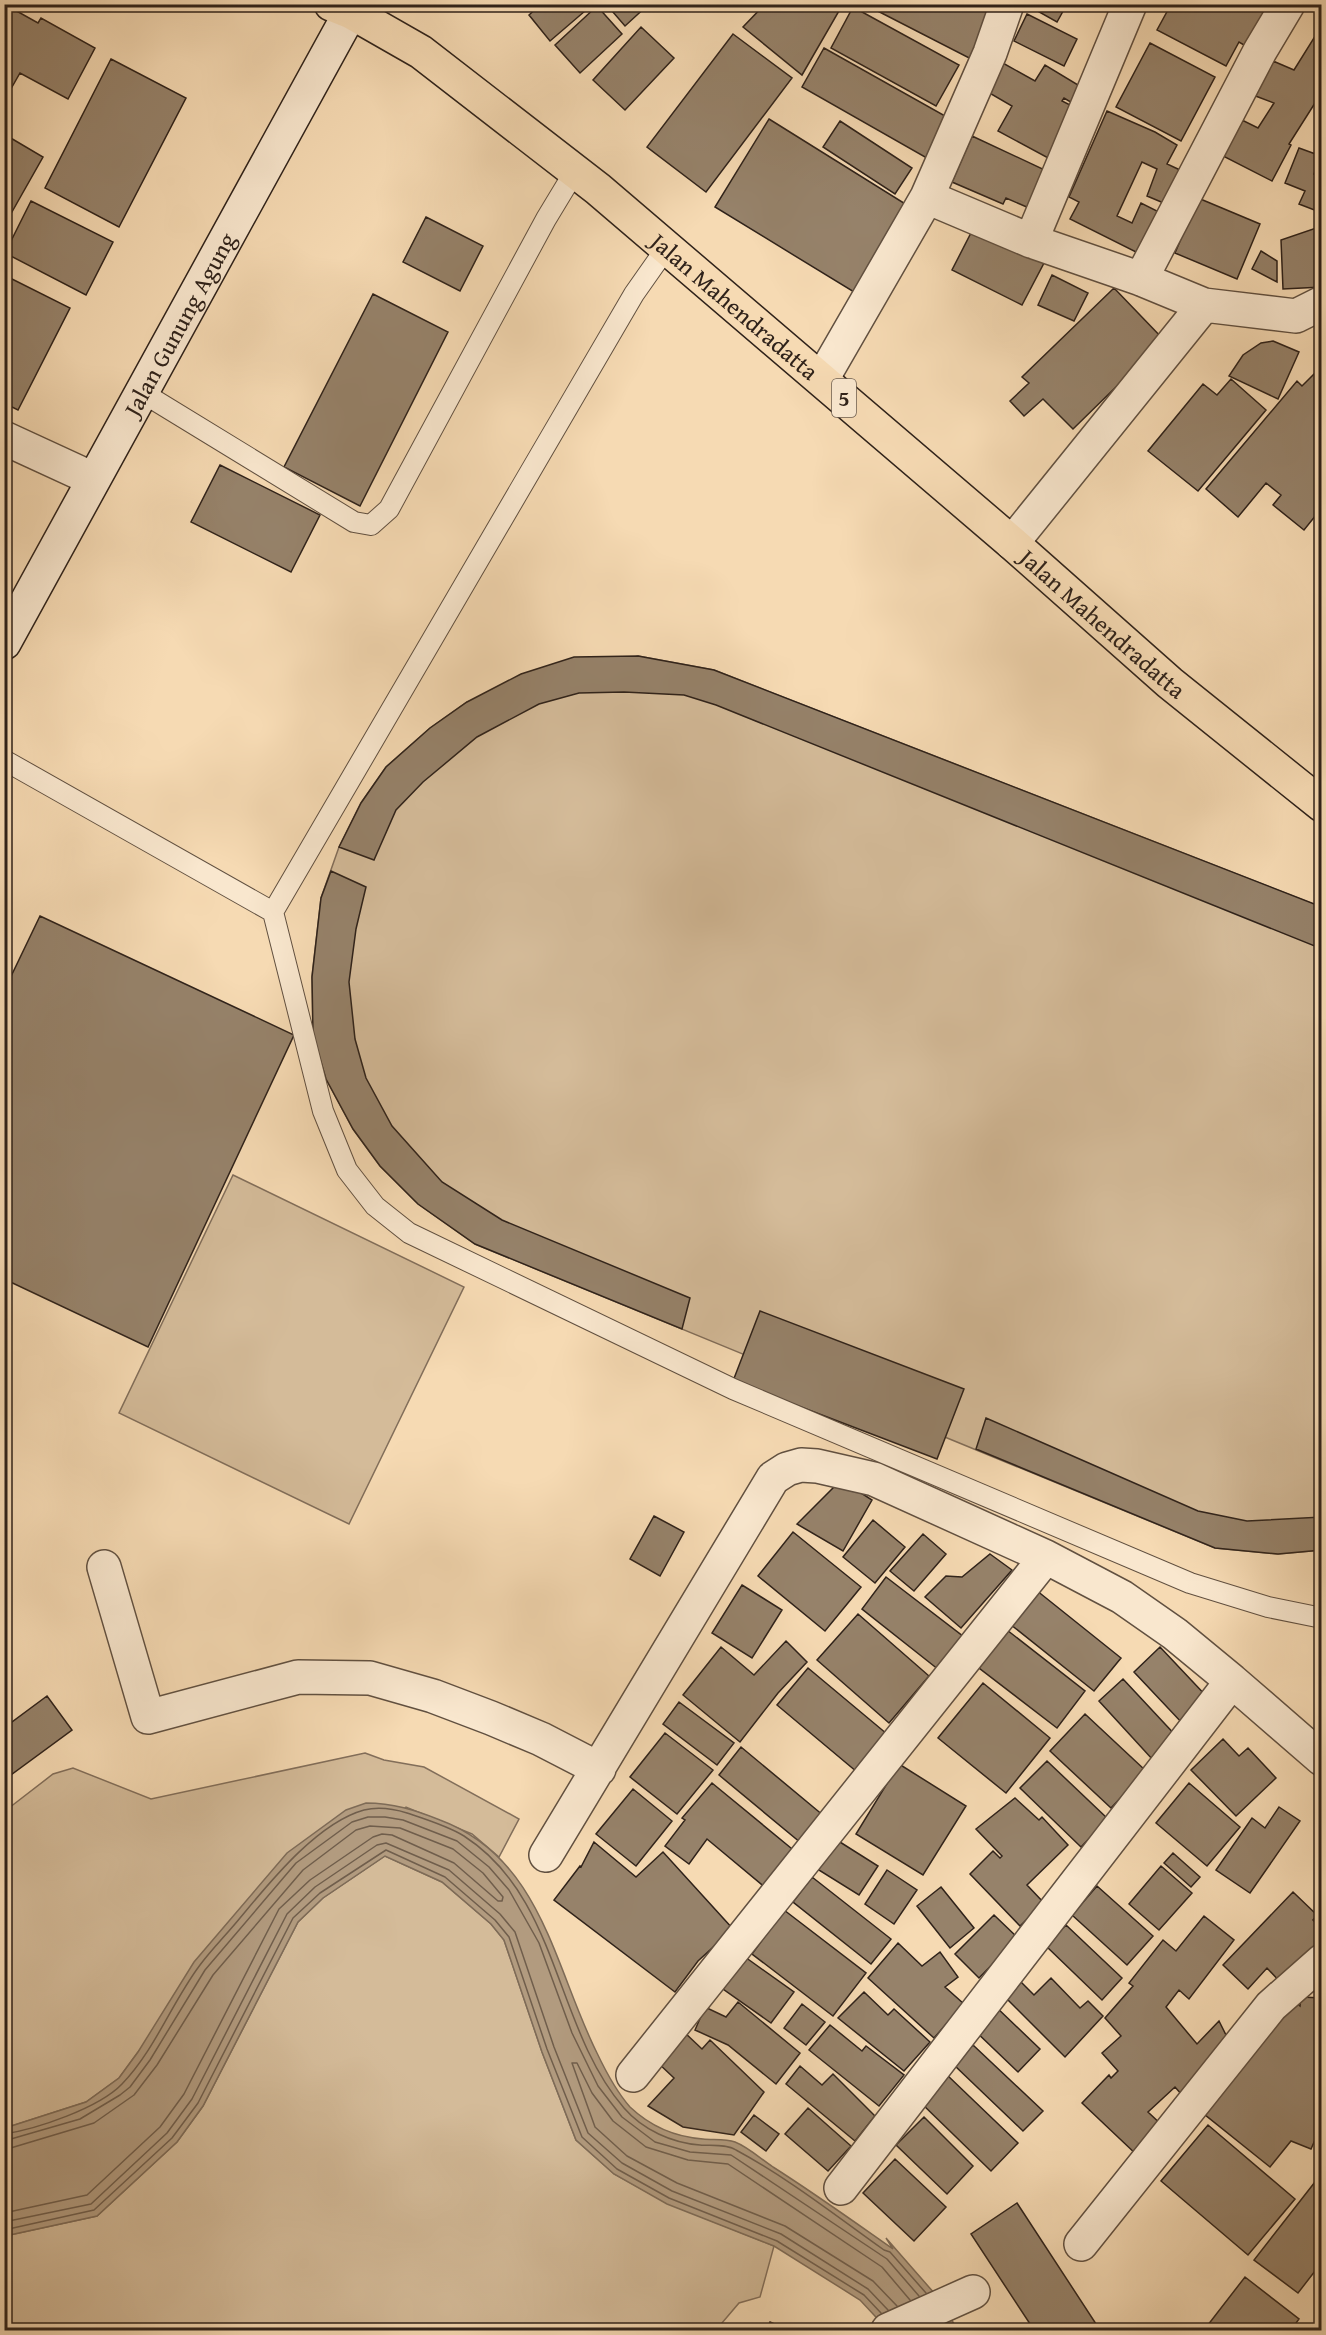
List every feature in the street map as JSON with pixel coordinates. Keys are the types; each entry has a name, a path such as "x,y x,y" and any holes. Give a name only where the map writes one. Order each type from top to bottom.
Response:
{"highway":[{"name":"Jalan Mahendradatta","path":"346,7 421,52 575,171 1012,543 1170,683 1322,805"}],"street":[{"path":"822,380 927,197 990,53 1007,4"},
{"path":"1030,241 1130,4"},
{"path":"1141,279 1260,51 1288,4"},
{"name":"Jalan Gunung Agung","path":"4,643 93,479 143,393 346,7"},
{"path":"927,197 1030,241 1141,279 1204,305 1309,310"},
{"path":"1012,543 1204,305"},
{"path":"4,438 93,479"},
{"path":"546,1855 773,1478 787,1469 801,1465 817,1466 874,1479 1046,1557 1122,1597 1175,1634 1322,1759"},
{"path":"633,2075 1046,1557"},
{"path":"104,1567 148,1717 298,1677 370,1678 433,1696 491,1718 541,1739 599,1769"},
{"path":"841,2188 1038,1936 1232,1681"},
{"path":"1081,2244 1271,2006 1322,1961"},
{"path":"888,2331 973,2292"}],"lane":[{"path":"143,393 354,522 371,525 389,509 540,229 575,171"},
{"path":"667,247 634,294 273,912 323,1111 347,1170 375,1206 409,1233 733,1389 1179,1578 1268,1607 1322,1618"},
{"path":"4,760 273,912"}],"shaded area":[{"path":"638,656 714,670 1321,907 1321,1550 1278,1554 1215,1548 475,1244 418,1204 380,1166 353,1129 326,1079 313,1035 312,976 321,898 339,847 361,803 386,767 430,728 467,702"},
{"path":"233,1175 464,1287 349,1524 119,1413"},
{"path":"365,1753 384,1760 424,1767 519,1819 499,1857 472,1834 406,1807 138,2052 119,2078 86,2102 5,2128 5,1811 53,1774 73,1768 151,1799"},
{"path":"385,1856 442,1882 491,1924 504,1940 542,2052 576,2140 614,2174 667,2203 774,2246 760,2297 739,2303 716,2330 5,2330 5,2236 97,2216 177,2142 203,2106 298,1922 323,1898"}],"water":[{"path":"366,1803 404,1808 440,1820 474,1837 502,1860 523,1888 541,1918 597,2053 612,2081 630,2107 646,2120 673,2133 740,2144 893,2249 886,2238 935,2294 958,2330 888,2330 860,2300 774,2246 667,2204 614,2174 576,2140 542,2052 504,1940 491,1924 442,1882 385,1856 323,1898 298,1922 203,2106 177,2142 97,2216 5,2236 5,2128 86,2102 119,2078 138,2052 194,1962 287,1853 346,1810"}],"building":[{"path":"4,4 38,23 41,18 95,48 68,99 20,73 4,101"},
{"path":"541,4 592,5 550,41 529,15"},
{"path":"606,4 649,4 625,26"},
{"path":"765,4 843,4 802,75 743,27"},
{"path":"864,4 1003,4 975,61"},
{"path":"1025,4 1067,4 1057,22"},
{"path":"1164,4 1263,4 1271,9 1249,48 1239,42 1226,66 1157,30 1169,8"},
{"path":"597,6 622,34 580,73 555,45"},
{"path":"853,7 959,65 936,106 831,48"},
{"path":"1027,14 1077,39 1064,66 1014,41"},
{"path":"1322,25 1322,92 1289,144 1291,145 1272,181 1223,156 1242,120 1258,128 1274,103 1253,95 1273,61 1294,70"},
{"path":"641,27 674,58 625,110 593,80"},
{"path":"733,34 792,78 706,192 647,147"},
{"path":"1150,43 1215,77 1181,141 1116,107"},
{"path":"824,48 954,121 932,161 802,87"},
{"path":"111,59 186,98 119,227 45,188"},
{"path":"1001,62 1035,81 1045,65 1088,91 1079,107 1064,98 1062,101 1078,109 1050,159 998,131 1012,106 986,91"},
{"path":"1107,111 1155,132 1177,145 1167,164 1180,170 1166,204 1147,196 1157,169 1142,162 1117,216 1132,223 1141,203 1159,212 1140,254 1070,219 1079,202 1069,197"},
{"path":"769,119 907,205 854,292 715,207"},
{"path":"840,121 912,168 895,194 823,147"},
{"path":"972,136 1047,171 1029,208 1006,198 1003,204 952,182"},
{"path":"9,137 43,157 4,226 4,145"},
{"path":"1299,148 1321,156 1314,174 1322,177 1322,213 1299,204 1305,191 1285,183"},
{"path":"1198,198 1260,224 1237,279 1175,253"},
{"path":"31,201 113,242 86,295 5,253"},
{"path":"426,217 483,246 460,291 403,262"},
{"path":"1322,226 1322,287 1283,289 1281,240"},
{"path":"974,227 1044,263 1022,305 952,270"},
{"path":"1261,251 1277,261 1277,282 1252,269"},
{"path":"4,275 70,308 18,410 4,403"},
{"path":"1052,275 1088,293 1074,321 1038,305"},
{"path":"1114,288 1164,340 1073,429 1043,399 1024,416 1010,401 1029,383 1022,377"},
{"path":"373,294 448,332 360,506 284,467"},
{"path":"1273,341 1299,352 1278,399 1229,376 1243,355 1261,343"},
{"path":"1322,366 1322,519 1316,515 1304,530 1273,505 1281,495 1266,483 1238,517 1206,489 1297,381 1302,386"},
{"path":"1231,379 1266,410 1198,491 1148,451 1203,384 1217,395"},
{"path":"220,465 320,515 291,572 191,522"},
{"path":"638,656 714,670 1322,907 1322,949 716,705 684,695 624,692 579,693 539,704 477,737 423,782 396,810 374,860 339,847 361,803 386,767 430,728 467,702 521,674 574,657"},
{"path":"331,871 366,887 356,929 349,982 355,1039 366,1078 392,1126 442,1182 502,1220 690,1298 682,1329 475,1244 418,1204 380,1166 353,1129 326,1079 313,1035 312,977 321,898"},
{"path":"40,916 294,1035 148,1347 4,1279 4,991"},
{"path":"760,1311 964,1389 937,1459 733,1381"},
{"path":"986,1418 1198,1511 1247,1521 1322,1517 1322,1550 1278,1554 1215,1548 976,1449"},
{"path":"841,1480 872,1500 843,1551 797,1524"},
{"path":"654,1516 684,1532 660,1576 630,1559"},
{"path":"873,1520 905,1547 875,1583 843,1557"},
{"path":"793,1532 861,1587 825,1631 758,1576"},
{"path":"923,1534 946,1554 914,1591 890,1571"},
{"path":"990,1554 1012,1570 961,1628 925,1597 946,1576 962,1577"},
{"path":"886,1577 964,1637 939,1670 862,1609"},
{"path":"742,1585 782,1610 752,1658 712,1633"},
{"path":"1036,1590 1121,1658 1094,1691 1010,1624"},
{"path":"858,1614 929,1676 889,1723 817,1660"},
{"path":"1007,1630 1085,1691 1057,1728 979,1668"},
{"path":"786,1641 807,1662 778,1693 740,1742 683,1695 721,1647 754,1675"},
{"path":"1160,1647 1209,1699 1183,1724 1134,1672"},
{"path":"808,1668 887,1734 857,1772 777,1705"},
{"path":"1123,1679 1178,1738 1153,1760 1099,1701"},
{"path":"983,1683 1050,1738 1006,1793 938,1738"},
{"path":"47,1696 72,1730 4,1780 4,1728"},
{"path":"679,1702 734,1743 717,1765 663,1724"},
{"path":"1085,1714 1146,1771 1111,1808 1050,1751"},
{"path":"665,1733 713,1770 677,1814 630,1777"},
{"path":"1223,1739 1239,1756 1248,1748 1276,1778 1236,1816 1191,1770"},
{"path":"741,1747 824,1816 801,1843 719,1775"},
{"path":"1047,1761 1108,1819 1081,1847 1020,1788"},
{"path":"899,1764 966,1806 923,1875 856,1834"},
{"path":"712,1783 797,1853 767,1889 707,1839 689,1864 665,1846 685,1820 682,1818"},
{"path":"1189,1783 1240,1827 1207,1866 1156,1823"},
{"path":"633,1789 672,1821 636,1866 596,1834"},
{"path":"1015,1798 1039,1820 1042,1817 1068,1845 1027,1885 1044,1903 1020,1926 970,1874 993,1851 1000,1858 1002,1856 976,1829"},
{"path":"1279,1807 1300,1821 1250,1893 1216,1870 1252,1818 1265,1828"},
{"path":"832,1837 878,1866 859,1895 814,1867"},
{"path":"594,1842 636,1877 663,1852 733,1929 698,1961 675,1992 554,1900 581,1867"},
{"path":"1173,1853 1200,1877 1191,1887 1164,1863"},
{"path":"1161,1866 1192,1893 1159,1930 1129,1904"},
{"path":"887,1870 917,1890 894,1924 865,1904"},
{"path":"812,1877 891,1939 871,1964 793,1902"},
{"path":"1097,1886 1153,1936 1127,1965 1072,1915"},
{"path":"941,1887 974,1928 950,1948 917,1906"},
{"path":"1293,1892 1317,1915 1313,1920 1322,1929 1322,1950 1283,1985 1267,1968 1248,1989 1223,1965"},
{"path":"784,1910 866,1973 833,2016 752,1954"},
{"path":"994,1915 1018,1938 979,1978 955,1954"},
{"path":"1204,1916 1234,1940 1189,1999 1179,1990 1166,2007 1197,2044 1219,2021 1230,2043 1183,2096 1175,2087 1148,2112 1165,2128 1139,2157 1082,2103 1109,2075 1111,2078 1118,2071 1102,2053 1121,2036 1105,2018 1133,1986 1129,1983 1163,1940 1176,1951"},
{"path":"1066,1925 1122,1978 1102,2000 1046,1946"},
{"path":"898,1943 922,1966 940,1952 958,1977 945,1987 964,2004 934,2038 868,1978"},
{"path":"745,1957 794,1992 771,2023 723,1989"},
{"path":"1051,1978 1080,2008 1088,2001 1103,2016 1065,2057 1003,1995 1019,1980 1034,1995"},
{"path":"864,1992 888,2015 894,2009 930,2042 904,2071 838,2018"},
{"path":"1301,1997 1322,1998 1322,2124 1311,2149 1291,2141 1270,2167 1204,2114 1292,1999 1300,2006"},
{"path":"738,2002 800,2053 776,2084 728,2045 695,2030 705,2007 726,2017"},
{"path":"802,2004 825,2022 806,2045 784,2028"},
{"path":"993,2004 1040,2049 1018,2072 971,2027"},
{"path":"830,2025 862,2051 866,2046 904,2075 879,2106 809,2050"},
{"path":"684,2032 702,2049 710,2040 764,2092 734,2135 683,2127 648,2106 674,2078 657,2062"},
{"path":"973,2045 1043,2111 1023,2131 954,2065"},
{"path":"800,2066 822,2085 833,2074 875,2116 855,2141 786,2084"},
{"path":"946,2074 1018,2143 991,2171 919,2101"},
{"path":"808,2108 851,2146 828,2171 785,2134"},
{"path":"754,2115 779,2134 766,2151 741,2132"},
{"path":"924,2117 973,2166 947,2194 896,2145"},
{"path":"1208,2125 1295,2199 1248,2255 1161,2181"},
{"path":"895,2159 946,2207 914,2241 863,2193"},
{"path":"1322,2173 1322,2262 1298,2293 1254,2260"},
{"path":"1017,2203 1100,2330 1034,2330 971,2234"},
{"path":"1245,2277 1299,2319 1291,2330 1204,2330"},
{"path":"770,2322 788,2330 766,2330"}]}
